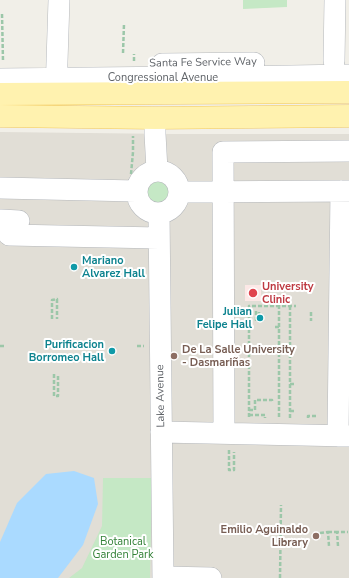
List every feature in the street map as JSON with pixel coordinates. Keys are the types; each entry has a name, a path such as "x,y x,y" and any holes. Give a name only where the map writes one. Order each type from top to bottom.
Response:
{"main road":[{"name":"Congressional Avenue","path":"0,94 56,79 349,92"},
{"path":"0,116 155,118 349,116"}],"street":[{"path":"56,79 59,0"},
{"path":"335,0 344,66"},
{"name":"Congressional Avenue","path":"1,70 56,79 184,77 195,80 220,79 344,66"},
{"path":"155,118 157,170"},
{"path":"226,440 223,152 349,152"},
{"path":"0,188 75,198 133,191 140,179 145,174 157,170 170,174 175,179 179,192 178,198 171,209 165,212 152,213 140,205 133,191"},
{"path":"161,432 226,440 285,435 344,436 345,191 179,192"},
{"name":"Lake Avenue","path":"159,213 163,578"},
{"path":"10,225 70,241 159,238"},
{"path":"163,578 212,578"}],"path":[{"path":"1,70 2,14"},
{"path":"122,53 124,24"},
{"path":"133,134 133,191"},
{"path":"52,319 52,300 56,299 57,319"},
{"path":"249,421 251,330 249,306 296,306"},
{"path":"264,306 264,311"},
{"path":"272,306 272,311"},
{"path":"279,306 285,435"},
{"path":"285,435 290,411 290,306"},
{"path":"311,312 311,321"},
{"path":"275,328 279,327"},
{"path":"0,346 5,346"},
{"path":"54,374 54,396 58,396 58,374"},
{"path":"290,384 296,384"},
{"path":"249,402 255,402 255,400 272,400 272,402"},
{"path":"249,410 255,410 255,402"},
{"path":"290,411 296,411"},
{"path":"226,440 229,470 234,470 234,452"},
{"path":"280,578 281,505"},
{"path":"328,532 329,546"},
{"path":"337,532 338,546"},
{"path":"320,533 348,532"}],"shaded area":[{"name":"De La Salle University - Dasmariñas","path":"0,132 349,134 349,578 0,578"},
{"name":"University Clinic","path":"245,285 261,285 261,301 245,301"}],"green space":[{"path":"243,0 287,0 287,7 243,9"},
{"path":"157,177 167,181 171,191 167,201 157,205 147,201 143,191 147,181"},
{"name":"Botanical Garden Park","path":"103,478 152,478 150,578 69,578 82,568 102,526"}],"water":[{"path":"74,471 94,478 98,504 83,545 58,578 0,578 0,542 17,503 46,474"}],"place":[{"name":"Mariano Alvarez Hall","path":"74,267"},
{"name":"University Clinic","path":"253,293"},
{"name":"Julian Felipe Hall","path":"260,318"},
{"name":"Purificacion Borromeo Hall","path":"112,351"},
{"name":"De La Salle University - Dasmariñas","path":"174,356"},
{"name":"Emilio Aguinaldo Library","path":"316,536"}]}
